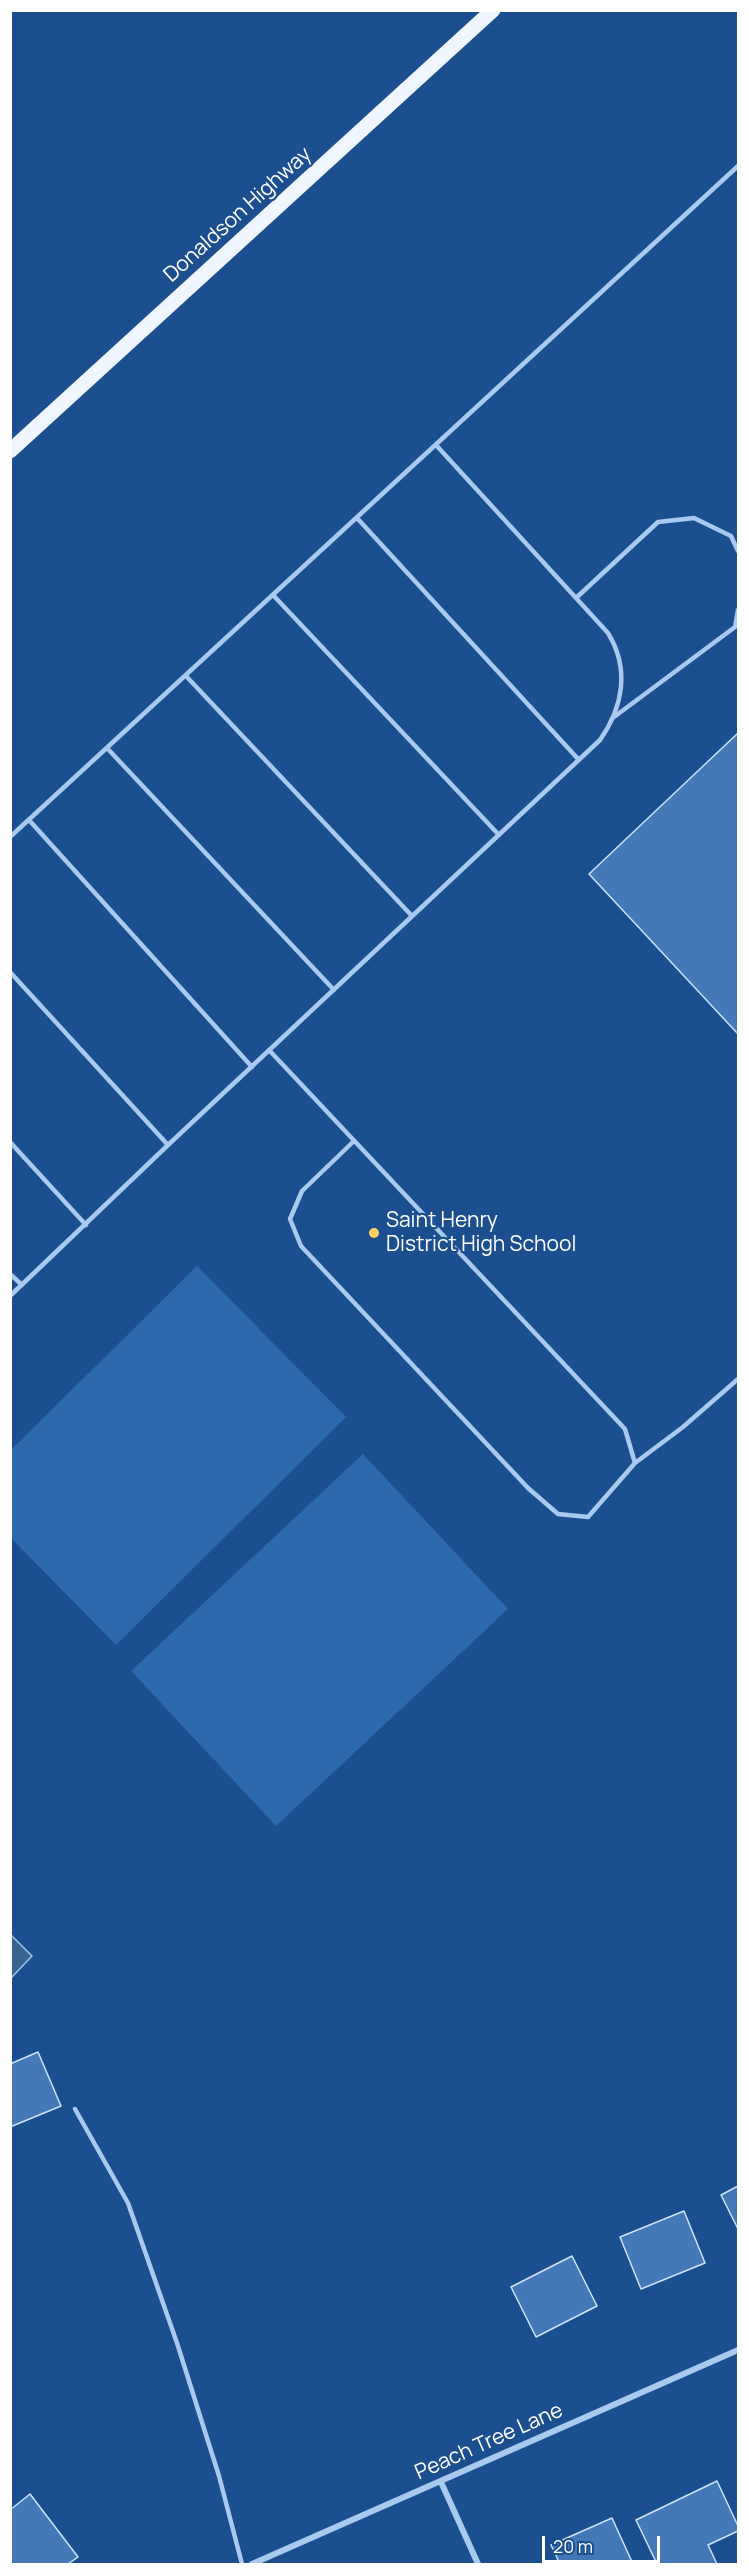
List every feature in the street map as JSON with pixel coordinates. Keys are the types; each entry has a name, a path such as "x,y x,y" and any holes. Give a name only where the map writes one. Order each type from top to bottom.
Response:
{"main road":[{"name":"Donaldson Highway","path":"10,451 494,10"}],"street":[{"name":"Peach Tree Lane","path":"252,2565 738,2350"},
{"path":"441,2482 477,2565"}],"lane":[{"path":"10,837 738,166"},
{"path":"10,1296 600,740 614,717 622,676 616,647 608,633 436,445"},
{"path":"357,518 579,760"},
{"path":"576,598 658,522 694,518 731,536 738,551"},
{"path":"273,595 499,835"},
{"path":"614,717 735,627 738,610"},
{"path":"186,676 412,916"},
{"path":"107,748 334,990"},
{"path":"29,820 252,1067"},
{"path":"10,972 168,1145"},
{"path":"269,1050 625,1429 635,1462"},
{"path":"354,1141 302,1191 290,1220 301,1246 528,1488 558,1514 588,1517 635,1462 683,1427 738,1379"},
{"path":"10,1142 86,1225"},
{"path":"10,1274 22,1285"},
{"path":"75,2109 128,2203 177,2343 216,2465 242,2565"}],"shaded area":[{"path":"197,1266 346,1417 116,1645 11,1538 11,1450"},
{"path":"363,1454 508,1609 276,1826 131,1671"},
{"path":"10,1934 32,1956 11,1978 10,1978"}],"building":[{"path":"738,733 738,1034 589,874"},
{"path":"38,2052 61,2106 10,2127 10,2064"},
{"path":"738,2186 738,2229 721,2195"},
{"path":"684,2211 705,2263 641,2289 620,2237"},
{"path":"572,2256 597,2306 536,2337 511,2287"},
{"path":"717,2481 738,2526 738,2531 708,2545 717,2564 657,2564 636,2520"},
{"path":"30,2494 78,2557 68,2564 10,2564 10,2510"},
{"path":"612,2518 633,2564 560,2564 551,2545"}],"place":[{"name":"Saint Henry District High School","path":"374,1233"}]}
